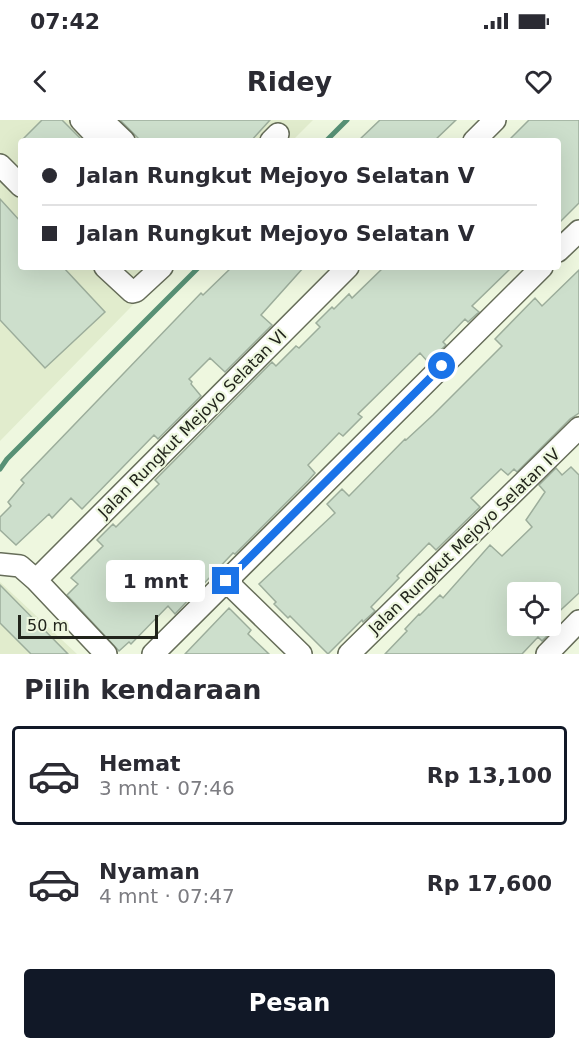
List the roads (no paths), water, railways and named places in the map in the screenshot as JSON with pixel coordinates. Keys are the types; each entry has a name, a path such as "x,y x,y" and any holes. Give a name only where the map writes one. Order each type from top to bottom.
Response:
{"street":[{"path":"81,120 98,138"},
{"path":"102,120 120,138"},
{"path":"477,138 495,120"},
{"path":"0,165 18,183"},
{"path":"0,180 18,197"},
{"path":"561,248 579,231"},
{"path":"95,270 128,301"},
{"path":"108,270 132,292 159,270"},
{"name":"Jalan Rungkut Mejoyo Selatan VI","path":"36,580 345,270"},
{"path":"153,654 539,270"},
{"name":"Jalan Rungkut Mejoyo Selatan IV","path":"349,654 579,428"},
{"path":"0,564 20,566 106,654"},
{"path":"226,581 301,654"},
{"path":"547,654 579,621"}],"waterway":[{"path":"329,138 347,120"},
{"path":"0,469 7,459 196,270"}]}
